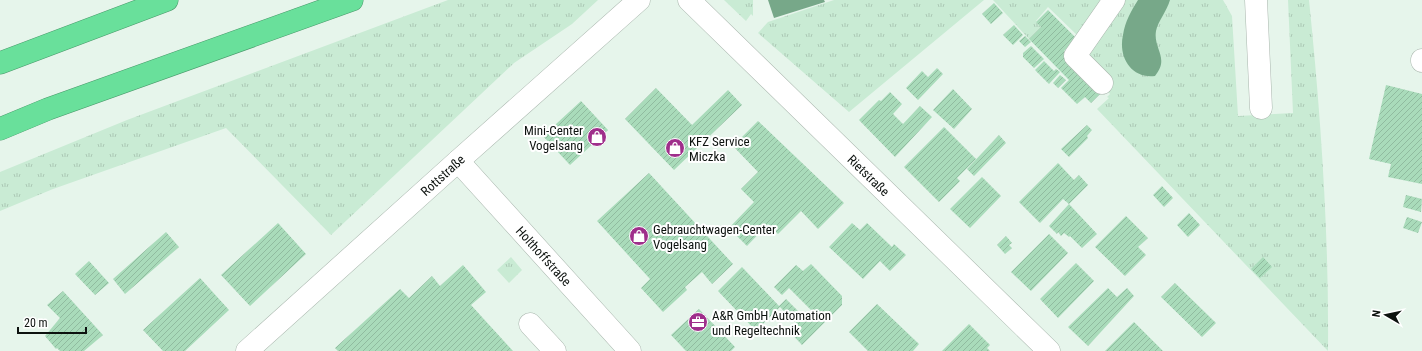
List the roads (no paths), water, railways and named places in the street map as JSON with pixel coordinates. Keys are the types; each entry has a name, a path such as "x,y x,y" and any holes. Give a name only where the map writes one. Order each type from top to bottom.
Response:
{"highway":[{"path":"0,63 167,0"},
{"path":"0,128 48,109 352,0"}],"street":[{"name":"Rottstraße","path":"247,351 639,0"},
{"name":"Rietstraße","path":"689,0 1049,351"},
{"path":"1102,83 1075,56 1114,0"},
{"path":"1256,0 1261,108"},
{"name":"Holthoffstraße","path":"458,161 630,351"},
{"path":"530,324 552,350"}],"place":[{"name":"Mini-Center Vogelsang","path":"597,137"},
{"name":"KFZ Service Miczka","path":"675,148"},
{"name":"Gebrauchtwagen-Center Vogelsang","path":"639,236"},
{"name":"A&R GmbH Automation und Regeltechnik","path":"698,322"}]}
